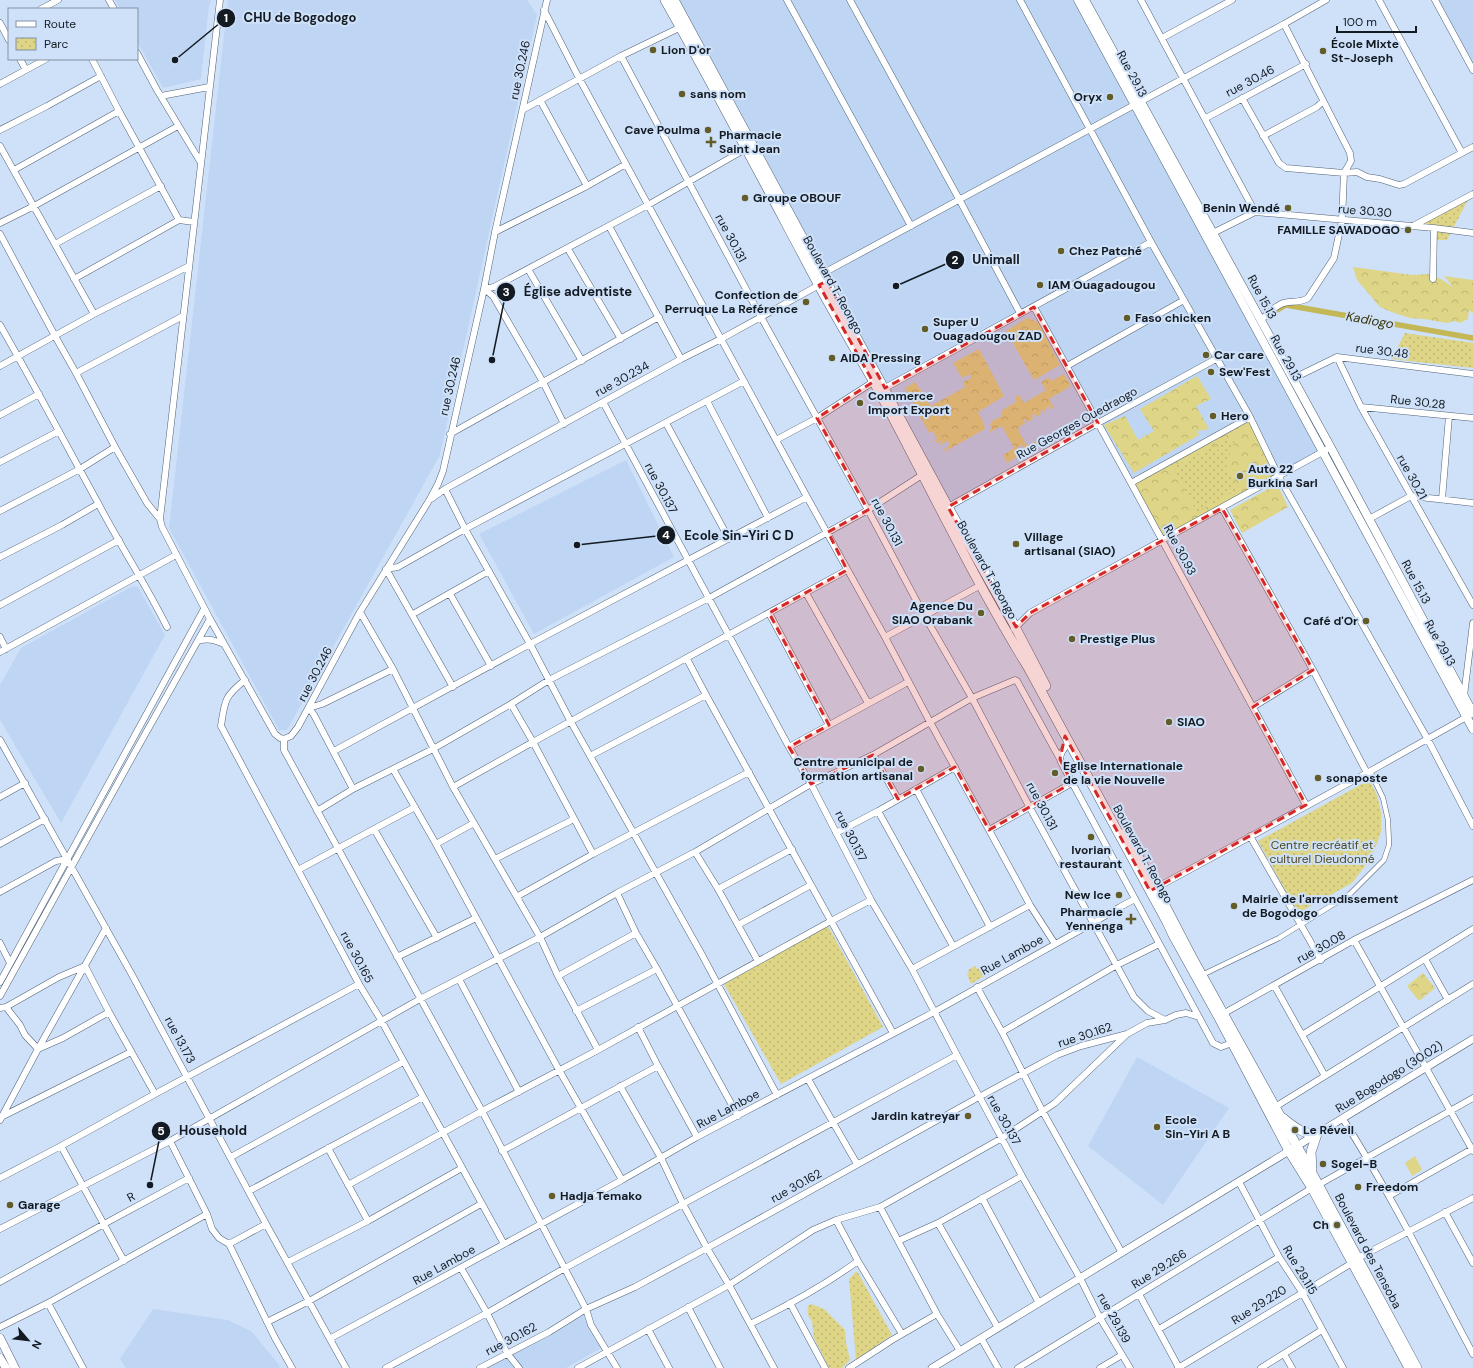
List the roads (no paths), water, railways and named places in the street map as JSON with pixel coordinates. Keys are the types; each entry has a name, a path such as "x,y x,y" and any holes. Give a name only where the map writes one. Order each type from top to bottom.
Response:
{"main road":[{"name":"Boulevard T. Reongo","path":"665,0 749,147"},
{"name":"Boulevard T. Reongo","path":"674,0 749,147 821,280 873,382 981,585 1069,743 1202,975 1221,1015 1232,1043 1292,1148"},
{"name":"Rue 29.13","path":"1078,0 1138,103 1471,714 1473,729"},
{"name":"Rue 15.13","path":"1086,0 1138,103 1213,232 1261,320 1327,450 1369,519 1464,696 1471,714"},
{"name":"Boulevard T. Reongo","path":"821,280 885,388 1125,833 1153,889 1172,935 1277,1111 1292,1148"},
{"path":"1277,1111 1299,1131 1317,1134 1311,1152 1313,1175"},
{"name":"Boulevard des Tensoba","path":"1292,1148 1313,1175 1315,1186"},
{"name":"Boulevard des Tensoba","path":"1292,1148 1315,1186 1355,1260 1409,1368"},
{"name":"Boulevard des Tensoba","path":"1355,1260 1418,1368"},
{"path":"0,1338 15,1368"},
{"path":"0,1358 6,1368"}],"street":[{"path":"43,8 58,0"},
{"path":"220,0 160,519 162,527 204,609 275,734 284,739 284,750 482,1111 586,1309 590,1325 617,1368"},
{"name":"rue 30.246","path":"284,739 295,733 360,612 430,499 443,471 547,0"},
{"path":"787,0 911,226"},
{"path":"850,0 1020,313"},
{"path":"1020,0 1151,242 1250,417 1279,477 1427,738 1473,826"},
{"path":"1141,0 1182,79 1206,118 1255,212 1213,232"},
{"path":"1162,38 1232,0"},
{"name":"rue 30.234","path":"430,499 681,359 761,317 911,226 959,199 1326,0"},
{"path":"1379,0 1462,153"},
{"path":"1435,0 1473,70"},
{"path":"544,10 579,78 807,497 828,532 847,570 885,637 1030,905 1055,944"},
{"path":"1261,320 1272,309 1281,304 1304,301 1308,298 1334,258 1342,220 1344,173 1351,161 1350,153 1306,64 1284,24"},
{"path":"3,27 8,38"},
{"path":"524,109 579,78 680,27"},
{"path":"138,55 178,126 201,163"},
{"name":"rue 30.131","path":"621,56 761,317 868,510 924,615 972,698 1030,808 1134,997 1148,1011 1165,1020"},
{"path":"21,60 26,70"},
{"path":"0,84 44,60"},
{"path":"93,60 179,220"},
{"name":"rue 30.46","path":"1206,118 1306,64"},
{"path":"0,130 101,76"},
{"path":"161,96 209,87"},
{"path":"1242,98 1279,163 1286,168 1344,173 1358,172 1367,177 1404,184 1473,146"},
{"path":"540,100 587,186"},
{"path":"1263,136 1316,107 1323,101"},
{"path":"14,170 119,111"},
{"path":"0,223 34,206 178,126"},
{"path":"0,146 94,314"},
{"path":"484,288 494,287 568,248 648,205 749,147"},
{"path":"495,232 587,186 626,164"},
{"path":"55,244 161,186"},
{"path":"1413,226 1473,194"},
{"name":"rue 30.30","path":"1255,212 1434,228 1473,233"},
{"path":"74,279 179,220 194,222"},
{"path":"609,226 681,359"},
{"path":"1433,279 1434,228"},
{"path":"0,234 115,447 147,503 160,519"},
{"path":"885,388 1151,242"},
{"path":"568,248 621,339"},
{"path":"0,366 94,314 189,266"},
{"path":"528,269 582,361"},
{"path":"484,288 493,296 543,382 564,424"},
{"path":"1067,366 1184,300"},
{"name":"Rue 30.93","path":"1034,307 1306,805"},
{"path":"76,373 184,316"},
{"path":"450,434 659,317"},
{"path":"0,325 167,627"},
{"name":"rue 30.48","path":"1292,379 1337,357 1473,374"},
{"name":"rue 30.21","path":"1337,357 1361,407 1473,605"},
{"name":"Rue Georges Ouedraogo","path":"948,507 1216,359"},
{"path":"453,687 413,614 386,569 398,567 465,529 626,445 744,381"},
{"path":"776,440 817,418 873,382"},
{"path":"0,415 39,394"},
{"path":"707,401 768,518"},
{"name":"rue 30.137","path":"603,402 730,635 788,746 812,784 836,833 872,900 912,969 1022,1176 1080,1278"},
{"name":"Rue 30.28","path":"1361,407 1473,418"},
{"path":"1442,499 1449,416"},
{"path":"1131,483 1250,417"},
{"path":"666,423 729,539"},
{"path":"0,462 59,431"},
{"path":"0,511 80,469 115,447"},
{"path":"1009,635 1030,612 1327,450"},
{"path":"317,811 353,789 433,749 511,704 549,680 709,598 868,510 922,475"},
{"path":"446,489 465,529 530,644 571,722 632,833 656,873 777,1095"},
{"path":"1369,519 1411,496 1473,503"},
{"path":"334,751 530,644 807,497"},
{"path":"0,557 62,525 98,504"},
{"path":"1202,975 1279,938 1350,894 1384,860 1389,845 1388,820 1383,798 1222,508"},
{"path":"0,605 119,540"},
{"path":"0,637 3,650 176,555"},
{"path":"413,614 450,594 489,570"},
{"path":"453,787 847,570"},
{"path":"885,637 981,585"},
{"path":"806,593 868,703"},
{"path":"450,594 491,666"},
{"path":"0,982 204,609"},
{"path":"360,612 393,669 453,787 540,936 558,976 598,1050"},
{"path":"769,614 829,725"},
{"path":"0,996 210,619"},
{"path":"1464,696 1473,623"},
{"path":"198,641 213,639 224,644"},
{"path":"687,659 706,696 893,1033"},
{"path":"353,789 334,751 309,708 322,704 393,669"},
{"path":"1253,707 1313,670"},
{"name":"rue 30.165","path":"245,680 231,692 224,703 221,726 359,984 381,1020 504,1244"},
{"path":"0,1229 170,1141 381,1020 695,852 812,784 872,754 972,698 1014,680 1019,684 1213,1043 1221,1047 1232,1043"},
{"path":"788,746 908,682"},
{"path":"590,756 706,696"},
{"path":"511,704 593,854"},
{"path":"1153,889 1471,714"},
{"name":"rue 13.173","path":"0,740 2,748 25,783 131,973 266,1224 346,1368"},
{"path":"1060,759 1064,749 1069,743"},
{"path":"872,754 898,799"},
{"path":"836,833 955,767"},
{"path":"394,769 559,1070 622,1180"},
{"path":"518,896 632,833 749,772"},
{"path":"0,797 25,783"},
{"path":"989,830 1072,783"},
{"path":"916,789 990,927"},
{"path":"298,870 414,807"},
{"path":"878,811 953,946"},
{"path":"0,844 44,819"},
{"path":"495,859 574,819"},
{"path":"436,844 474,823"},
{"path":"374,830 437,938"},
{"path":"1250,836 1320,960"},
{"path":"718,889 792,849"},
{"path":"695,852 718,889 758,961"},
{"path":"0,892 56,861 68,859"},
{"name":"rue 30.08","path":"1221,1015 1354,940 1473,880"},
{"path":"738,925 811,886"},
{"path":"617,893 636,933 738,1116"},
{"name":"Rue Lamboe","path":"330,1338 542,1224 698,1137 934,1012 1135,899"},
{"path":"348,1185 872,900"},
{"path":"912,969 1030,905"},
{"path":"397,957 476,918"},
{"path":"1,1118 106,928"},
{"path":"1302,1035 1473,929"},
{"path":"558,976 636,933"},
{"path":"1354,940 1473,1150 1389,1196"},
{"path":"0,943 10,963"},
{"path":"1002,1032 1117,965 1159,944"},
{"path":"1424,959 1448,1000"},
{"path":"38,1049 25,1035 20,1025 3,1008 59,977 85,966"},
{"path":"85,966 154,1094"},
{"path":"576,1011 657,969"},
{"path":"458,980 519,1092"},
{"path":"0,1178 359,984"},
{"path":"1277,1111 1325,1076 1473,984"},
{"path":"1274,985 1325,1076"},
{"path":"977,987 1043,1112 1122,1253"},
{"path":"38,1049 63,1038 109,1012"},
{"path":"578,1368 729,1285 813,1230 836,1220 880,1207 1002,1138 1043,1112 1061,1098 1127,1034 1146,1023 1165,1020 1176,1015 1186,1013 1200,1017"},
{"path":"638,1027 698,1137"},
{"name":"rue 30.162","path":"480,1368 549,1332 586,1309 635,1287 707,1248 856,1164 1057,1055 1081,1046 1127,1034"},
{"name":"Rue Bogodogo (30.02)","path":"932,1368 1473,1039"},
{"path":"1,1118 131,1052"},
{"path":"386,1368 487,1313 565,1268 957,1055"},
{"path":"231,1157 403,1062"},
{"path":"502,1151 658,1066"},
{"path":"808,1078 856,1164"},
{"path":"620,1086 661,1158 683,1204 774,1368"},
{"path":"249,1191 423,1097"},
{"name":"Rue 29.266","path":"1018,1368 1315,1186 1368,1158 1473,1098"},
{"path":"1343,1119 1368,1158 1409,1232 1473,1354"},
{"path":"170,1141 207,1214 215,1234 229,1244 274,1338 292,1368"},
{"path":"61,1146 124,1261"},
{"path":"328,1148 368,1221"},
{"path":"288,1262 368,1221 462,1168"},
{"path":"898,1241 938,1222 1022,1176"},
{"name":"R","path":"0,1282 189,1178"},
{"name":"Rue 29.115","path":"1239,1182 1279,1257 1302,1292 1343,1368"},
{"path":"982,1198 1039,1303"},
{"name":"Rue 29.220","path":"1178,1368 1355,1260 1473,1198"},
{"path":"267,1322 309,1301 481,1204"},
{"path":"880,1207 937,1314 960,1351"},
{"path":"1445,1212 1473,1263"},
{"path":"0,1327 48,1303 207,1214"},
{"path":"836,1220 858,1261 902,1334"},
{"path":"938,1222 998,1328"},
{"path":"229,1244 266,1224"},
{"path":"1159,1329 1279,1257"},
{"path":"750,1324 790,1303 846,1270 858,1261"},
{"path":"461,1268 487,1313 507,1353 519,1368"},
{"name":"rue 29.139","path":"1080,1278 1100,1318 1130,1368"},
{"path":"1139,1294 1159,1329 1178,1368"},
{"path":"48,1303 82,1368"},
{"path":"790,1303 825,1368"},
{"path":"688,1307 720,1368"},
{"path":"849,1368 902,1334 937,1314"},
{"path":"648,1329 669,1368"},
{"path":"1261,1368 1322,1330"},
{"path":"981,1338 998,1368"},
{"path":"1284,1354 1292,1368"},
{"path":"1100,1368 1122,1355"}],"waterway":[{"name":"Kadiogo","path":"1269,315 1286,305 1473,338"}],"place":[{"name":"Lion D'or","path":"653,50"},
{"name":"École Mixte St-Joseph","path":"1323,51"},
{"name":"CHU de Bogodogo","path":"175,60"},
{"name":"sans nom","path":"682,94"},
{"name":"Oryx","path":"1110,97"},
{"name":"Cave Poulma","path":"708,130"},
{"name":"Pharmacie Saint Jean","path":"711,142"},
{"name":"Groupe OBOUF","path":"745,198"},
{"name":"Benin Wendé","path":"1288,208"},
{"name":"FAMILLE SAWADOGO","path":"1408,230"},
{"name":"Chez Patché","path":"1061,251"},
{"name":"IAM Ouagadougou","path":"1040,285"},
{"name":"Unimall","path":"896,286"},
{"name":"Confection de Perruque La Reférence","path":"806,302"},
{"name":"Faso chicken","path":"1127,318"},
{"name":"Super U Ouagadougou ZAD","path":"925,329"},
{"name":"Car care","path":"1206,355"},
{"name":"AIDA Pressing","path":"832,358"},
{"name":"Église adventiste","path":"492,360"},
{"name":"Sew'Fest","path":"1211,372"},
{"name":"Commerce Import Export","path":"860,403"},
{"name":"Hero","path":"1213,416"},
{"name":"Auto 22 Burkina Sarl","path":"1240,476"},
{"name":"Village artisanal (SIAO)","path":"1016,544"},
{"name":"Ecole Sin-Yiri C D","path":"577,545"},
{"name":"Agence Du SIAO Orabank","path":"981,613"},
{"name":"Café d'Or","path":"1366,621"},
{"name":"Prestige Plus","path":"1072,639"},
{"name":"SIAO","path":"1169,722"},
{"name":"Centre municipal de formation artisanal","path":"921,769"},
{"name":"Eglise Internationale de la vie Nouvelle","path":"1055,773"},
{"name":"sonaposte","path":"1318,778"},
{"name":"Ivorian restaurant","path":"1091,837"},
{"name":"New Ice","path":"1119,895"},
{"name":"Mairie de l'arrondissement de Bogodogo","path":"1234,906"},
{"name":"Pharmacie Yennenga","path":"1131,919"},
{"name":"Jardin katreyar","path":"968,1116"},
{"name":"Ecole Sin-Yiri A B","path":"1157,1127"},
{"name":"Le Réveil","path":"1295,1130"},
{"name":"Sogel-B","path":"1323,1164"},
{"name":"Household","path":"150,1185"},
{"name":"Freedom","path":"1358,1187"},
{"name":"Hadja Temako","path":"552,1196"},
{"name":"Garage","path":"10,1205"},
{"name":"Ch","path":"1337,1225"}],"park label":[{"name":"Centre recréatif et culturel Dieudonné","path":"1322,852"}]}
